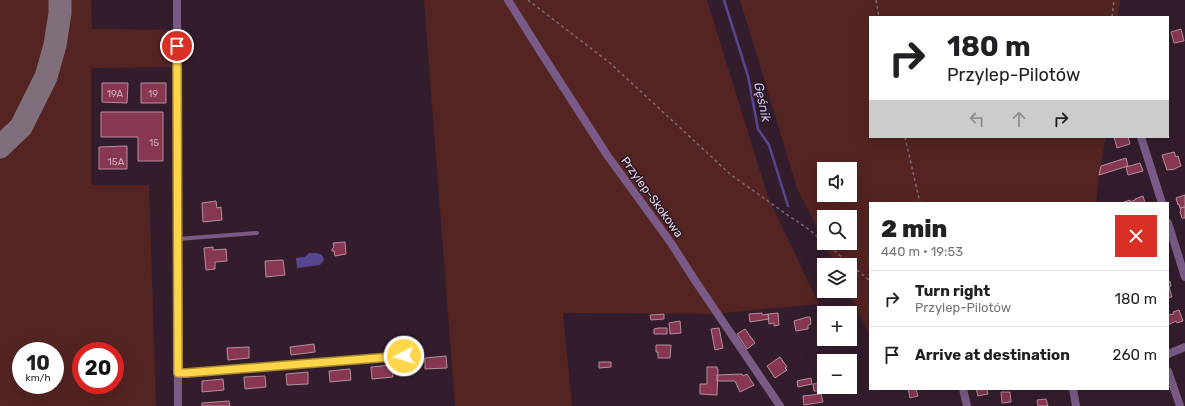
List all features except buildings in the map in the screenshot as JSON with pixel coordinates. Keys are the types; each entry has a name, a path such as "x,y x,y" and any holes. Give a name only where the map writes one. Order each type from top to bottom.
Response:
{"street":[{"path":"177,0 178,406"},
{"name":"Przylep-Skokowa","path":"508,0 607,155 670,243 780,406"},
{"path":"1141,138 1162,202"},
{"path":"1169,226 1185,278"},
{"path":"1169,354 1185,348"},
{"path":"1169,374 1180,406"},
{"path":"963,390 967,406"},
{"path":"1073,390 1076,406"}],"lane":[{"path":"178,240 257,233"},
{"path":"178,373 404,356"}],"path":[{"path":"528,0 610,63 730,174 807,228 817,237"},
{"path":"876,0 879,16"},
{"path":"1112,16 1114,0"},
{"path":"905,138 920,202"},
{"path":"832,250 869,280"}],"shaded area":[{"path":"0,0 91,0 92,29 175,30 174,67 91,68 91,185 149,185 156,406 0,406"},
{"path":"424,0 707,0 768,197 819,304 712,314 563,313 572,406 455,406"},
{"path":"740,0 1120,0 1118,16 869,16 869,138 1106,138 1096,202 869,202 869,334 857,309 857,306 855,306 851,298 857,298 857,258 832,258 828,250 857,250 857,210 817,210 817,228 797,188"},
{"path":"309,253 321,254 324,260 320,265 297,268 296,258 305,257"}],"waterway":[{"name":"Gęśnik","path":"724,0 748,76 758,129 769,145 788,206"}],"taxiway":[{"path":"0,147 21,127 46,77 55,45 60,13 60,0"}],"route":[{"path":"177,46 178,373 404,356"}]}
